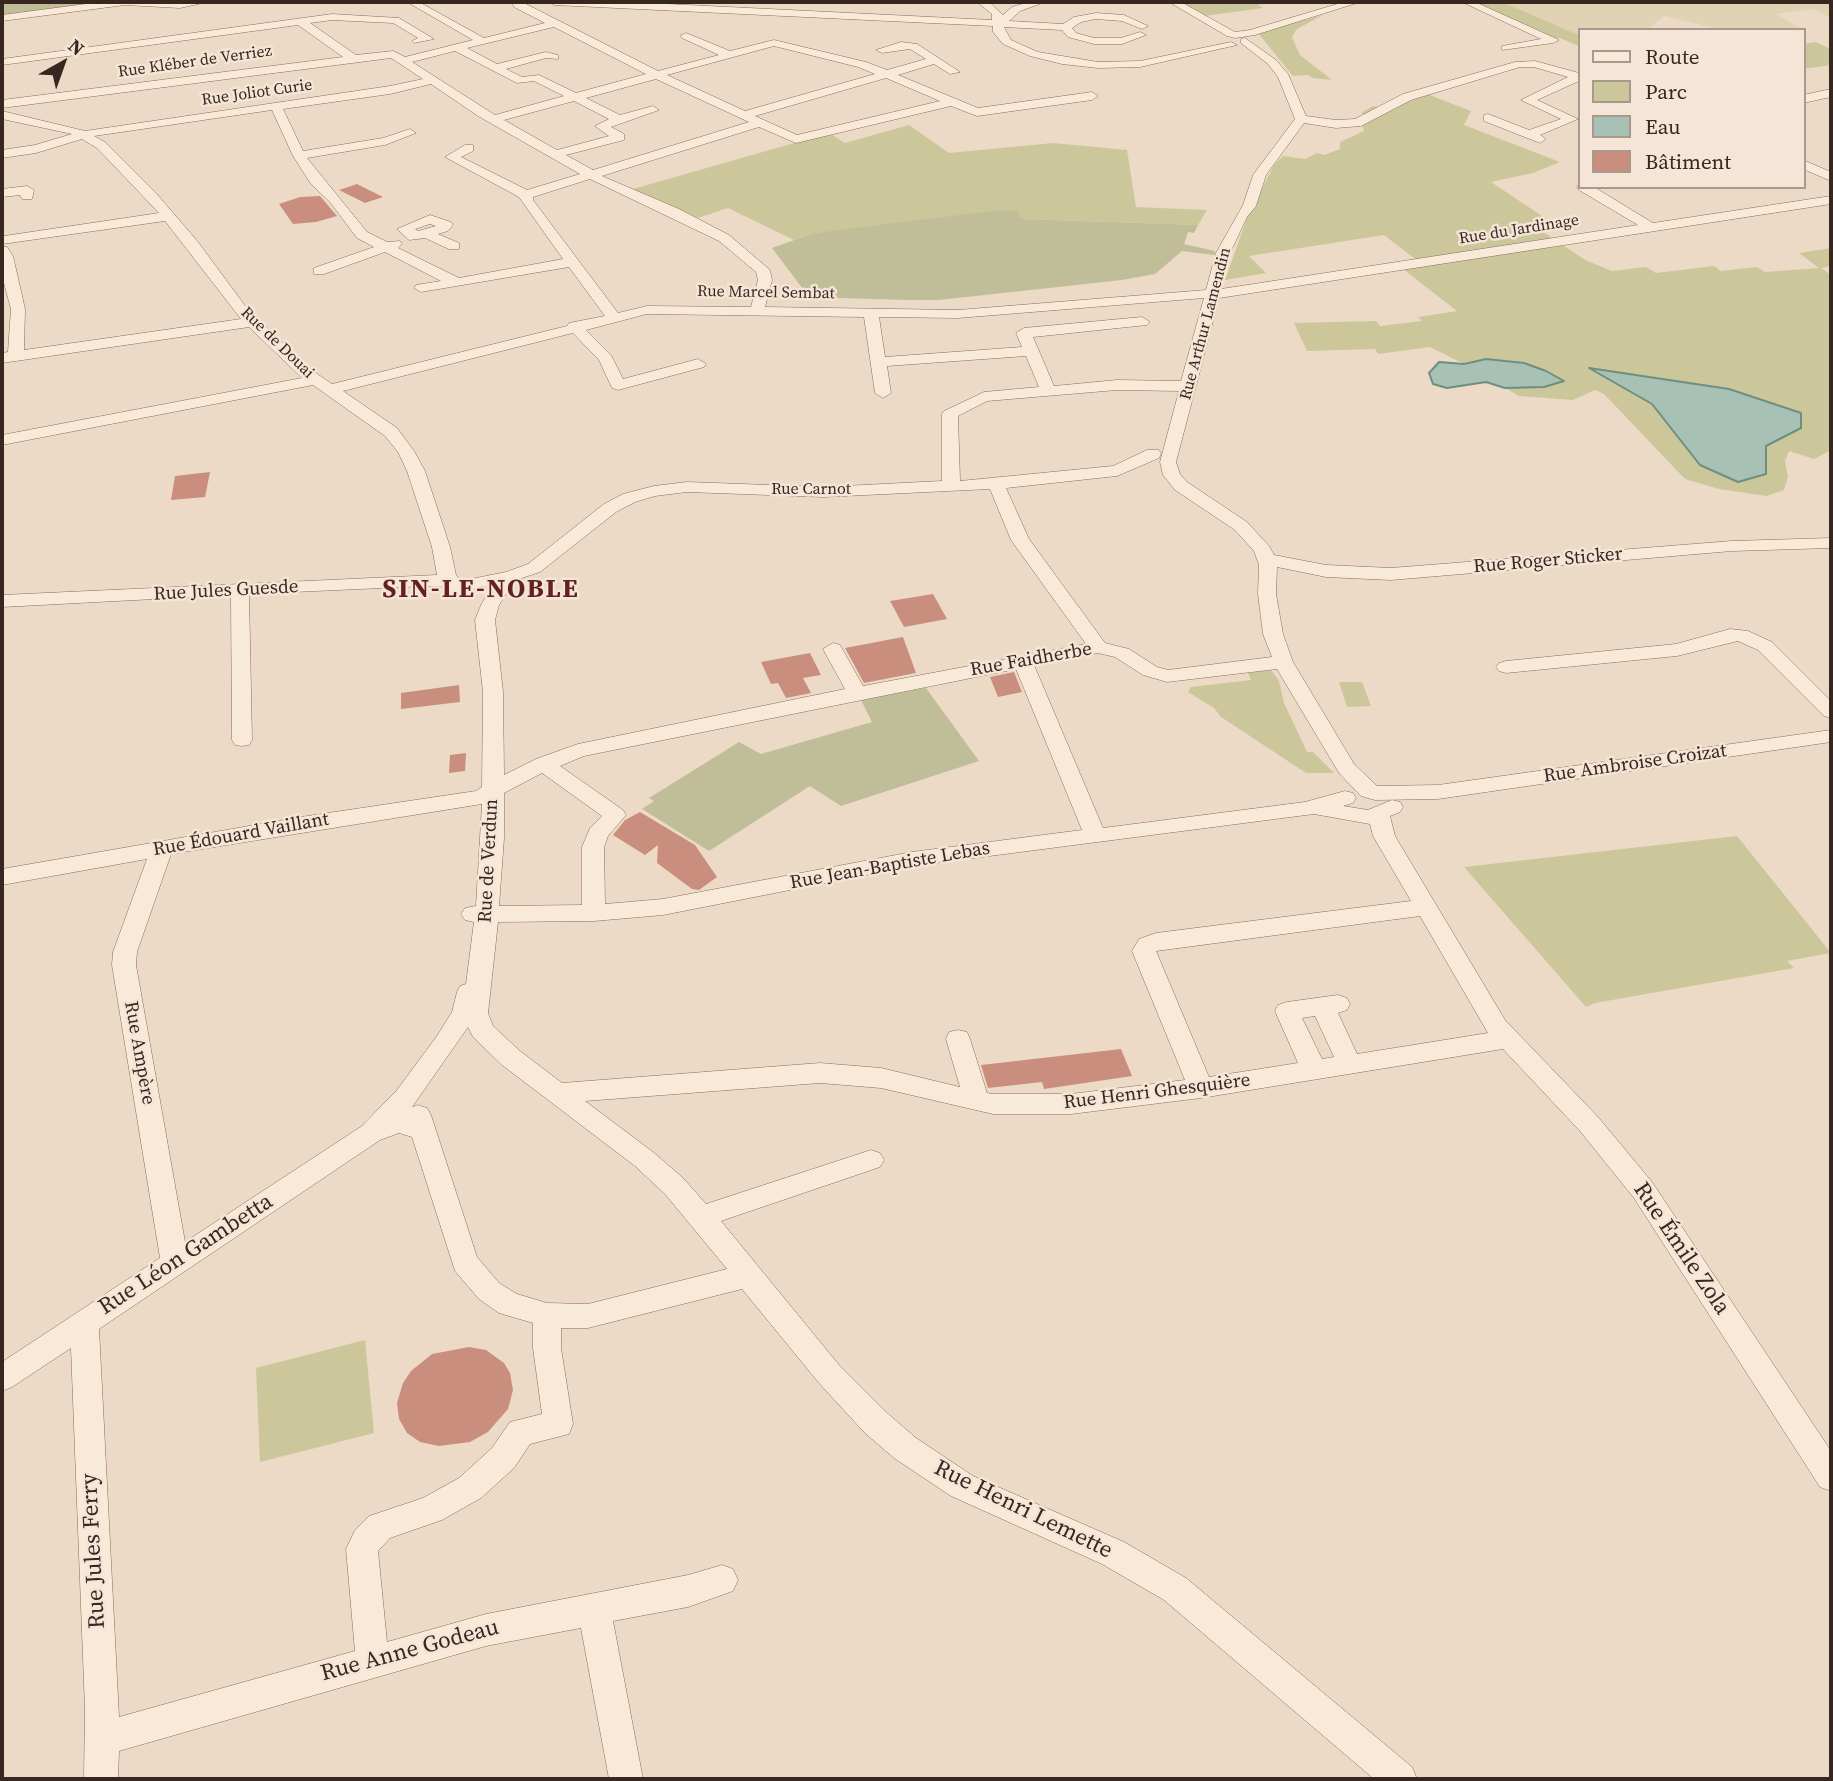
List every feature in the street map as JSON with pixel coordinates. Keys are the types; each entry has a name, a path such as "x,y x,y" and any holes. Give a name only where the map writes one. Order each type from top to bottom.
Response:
{"street":[{"path":"2,18 124,2 180,5 202,2"},
{"path":"412,2 482,41"},
{"path":"517,2 554,24 796,139 951,102"},
{"path":"554,2 739,5 808,12 1065,27 1077,19 1096,16 1124,18 1141,30 1122,41 1094,41 1072,35 1065,27"},
{"path":"808,12 845,2"},
{"path":"982,2 998,13 1001,36 1007,42 1045,57 1084,64 1126,65 1214,43 1237,40 1355,2"},
{"path":"998,24 1016,9 1040,2"},
{"path":"1467,2 1553,40 1506,48"},
{"path":"1168,3 1189,11 1276,66 1286,80 1301,119 1336,124 1357,123 1407,97 1519,64 1535,64 1577,76"},
{"path":"663,4 660,11 677,19"},
{"path":"694,20 730,14 739,5"},
{"path":"2,62 336,17 392,19 428,39 418,41"},
{"path":"299,22 352,58"},
{"path":"1206,22 1213,29 1214,43"},
{"path":"405,60 554,24"},
{"path":"687,36 729,55"},
{"path":"498,121 551,111 541,106 774,43 859,63 980,113 1012,105 1092,96 1069,78 1041,62 1045,57"},
{"path":"883,50 910,45 954,72"},
{"path":"457,48 496,68 519,87 536,77"},
{"name":"Rue Kléber de Verriez","path":"2,111 352,58 393,54 405,60"},
{"path":"496,68 546,55 554,57"},
{"path":"405,60 498,121 591,175 719,235 761,267 765,276 757,311"},
{"path":"744,115 936,60"},
{"path":"510,64 619,119"},
{"path":"1488,118 1534,137 1572,119 1527,100 1577,78"},
{"name":"Rue Joliot Curie","path":"2,154 36,149 80,136 390,90 434,80"},
{"path":"1805,99 1831,93"},
{"path":"276,106 299,156 359,232 392,245 457,283"},
{"path":"556,155 620,137 601,126 653,110"},
{"name":"Rue de Douai","path":"2,111 80,136 114,158 169,216 252,322 315,380 382,425 406,451 419,477 446,563 459,590"},
{"name":"Rue Arthur Lamendin","path":"1176,424 1190,386 1223,253 1241,216 1249,206 1256,184 1301,119"},
{"path":"526,198 760,123"},
{"path":"299,156 385,141 410,133"},
{"path":"469,148 451,157 526,198 613,316"},
{"path":"1805,165 1831,177"},
{"path":"1587,189 1650,227"},
{"path":"2,193 27,190 27,196"},
{"name":"Rue du Jardinage","path":"1212,293 1234,292 1831,200"},
{"path":"169,216 3,246 10,306 9,357 252,322"},
{"path":"419,236 454,246"},
{"path":"319,271 392,245"},
{"path":"421,288 573,262"},
{"name":"Rue Marcel Sembat","path":"329,390 613,316 664,309 948,314 1212,293"},
{"path":"1014,309 1048,390"},
{"path":"870,313 883,393"},
{"path":"1024,333 1142,322"},
{"path":"574,326 606,358 618,385 698,365"},
{"path":"877,362 1032,351"},
{"path":"2,440 315,380"},
{"path":"951,486 949,417 952,411 988,395 1122,384 1190,386"},
{"path":"1176,424 1153,454 1147,467 1152,476 1203,502"},
{"path":"1176,424 1168,462 1172,475 1181,486 1247,531 1260,545 1267,559"},
{"name":"Rue Carnot","path":"459,590 471,600 480,601 489,585 534,568 610,508 629,498 654,491 687,487 824,492 996,484 1116,471 1153,454"},
{"path":"1116,471 1152,476 1181,486"},
{"path":"996,484 1020,540 1098,648"},
{"name":"Rue Roger Sticker","path":"1267,559 1326,571 1391,574 1732,546 1831,543"},
{"name":"Rue Émile Zola","path":"1267,559 1267,594 1273,634 1283,662 1338,755 1346,779 1365,802 1491,1018 1507,1039 1589,1124 1643,1190 1831,1477"},
{"path":"446,563 456,576 489,585"},
{"name":"Rue Jules Guesde","path":"2,601 427,580 459,590"},
{"name":"Rue de Verdun","path":"489,585 485,620 493,692 476,1013 482,1031 497,1047 556,1093"},
{"name":"Rue de Verdun","path":"459,590 477,641 487,793"},
{"path":"240,591 242,740"},
{"path":"1506,667 1677,650 1730,635 1741,635 1765,646 1831,712"},
{"name":"Rue Faidherbe","path":"487,793 543,764 590,748 857,693 1098,648 1122,653 1150,671 1167,676 1283,662"},
{"path":"833,649 857,693"},
{"path":"1023,662 1095,835"},
{"name":"Rue Ambroise Croizat","path":"1365,802 1831,736"},
{"path":"543,764 615,815 598,833 593,847 594,913"},
{"name":"Rue Édouard Vaillant","path":"2,877 487,793"},
{"name":"Rue Jean-Baptiste Lebas","path":"480,914 594,913 672,906 912,859 1306,809 1332,810 1365,802"},
{"name":"Rue Ampère","path":"162,848 125,952 124,965 175,1263"},
{"path":"1201,1088 1144,951 1147,945 1156,941 1428,907"},
{"name":"Rue de Verdun","path":"464,1013 469,996 480,914"},
{"path":"1314,1070 1287,1011 1330,1005 1350,1064"},
{"name":"Rue Léon Gambetta","path":"371,1133 418,1082 464,1013"},
{"path":"958,1039 977,1101"},
{"name":"Rue Henri Ghesquière","path":"556,1093 820,1073 881,1078 977,1101 1016,1105 1096,1102 1507,1039"},
{"path":"439,1052 450,1046 473,1041 497,1047"},
{"path":"418,1082 415,1098 422,1129 465,1263 470,1272 498,1298 520,1308 547,1315 574,1317 602,1313 748,1276"},
{"name":"Rue Henri Lemette","path":"556,1093 644,1159 702,1216 829,1374 876,1423 905,1448 962,1486 1113,1553 1175,1589 1400,1779"},
{"name":"Rue Léon Gambetta","path":"2,1378 371,1133 398,1123 422,1129"},
{"path":"702,1216 871,1160"},
{"path":"372,1661 362,1549 366,1541 380,1526 431,1510 470,1488 503,1458 521,1432 558,1424 547,1348 547,1315"},
{"name":"Rue Jules Ferry","path":"84,1323 102,1740 101,1779"},
{"name":"Rue Anne Godeau","path":"102,1740 486,1630 688,1591 722,1580"},
{"path":"594,1609 626,1779"}],"shaded area":[{"path":"2,2 107,2 2,17"},
{"path":"1502,2 1831,2 1831,18 1814,9 1776,14 1800,28 1713,28 1664,16 1649,28 1577,28 1577,34"},
{"path":"1001,210 1018,212 1022,219 1198,225 1194,233 1188,232 1184,244 1215,251 1214,255 1182,251 1155,274 1122,280 939,300 905,300 809,297 772,248 814,233"},
{"path":"926,688 979,761 841,806 810,786 709,851 642,809 654,801 649,798 739,742 761,754 872,722 861,700"}],"green space":[{"path":"1179,2 1277,2 1258,5 1263,8 1204,16"},
{"path":"1473,2 1502,2 1577,34 1577,45"},
{"path":"1323,15 1297,29 1292,37 1300,55 1332,80 1308,75 1293,76 1258,33"},
{"path":"1815,42 1831,49 1831,65 1805,69 1805,44"},
{"path":"1419,91 1471,111 1464,125 1560,162 1533,173 1491,182 1557,226 1539,229 1585,260 1612,271 1646,267 1656,273 1714,266 1721,271 1757,267 1765,272 1819,268 1799,253 1831,248 1831,266 1821,268 1831,275 1831,450 1814,459 1789,451 1785,461 1788,476 1784,490 1767,496 1719,489 1685,479 1604,394 1595,390 1573,400 1519,396 1505,388 1544,387 1563,380 1524,363 1486,359 1464,364 1430,347 1378,354 1375,349 1307,351 1294,323 1376,321 1380,326 1422,321 1418,317 1457,311 1403,269 1424,266 1384,235 1249,256 1266,273 1225,280 1247,218 1274,165 1283,156 1305,159 1317,153 1324,155 1340,149 1340,142 1364,131 1362,124 1370,119 1361,113 1373,106 1381,108","holes":["1652,404 1738,482 1700,465"]},
{"path":"909,125 949,153 1053,143 1127,150 1136,207 1207,210 1198,225 1022,219 1018,212 814,233 794,240 728,208 698,218 633,189 829,133 845,143"},
{"path":"1271,670 1279,681 1284,703 1307,752 1313,752 1334,773 1306,773 1188,692 1191,687 1251,680 1248,673"},
{"path":"1339,682 1362,682 1371,706 1347,707"},
{"path":"1737,836 1831,953 1787,961 1794,968 1595,1003 1586,1007 1464,867"},
{"path":"365,1340 374,1433 260,1462 256,1368"}],"water":[{"path":"1486,359 1524,363 1564,381 1544,387 1505,388 1486,382 1447,388 1433,384 1429,373 1439,362 1464,364"},
{"path":"1589,368 1729,389 1801,413 1801,428 1766,446 1766,474 1738,482 1700,465 1652,404"}],"building":[{"path":"357,184 383,197 365,203 339,190"},
{"path":"320,196 337,216 316,222 293,224 279,204 300,197"},
{"path":"210,472 205,497 171,500 175,476"},
{"path":"933,594 947,619 904,627 890,601"},
{"path":"903,637 916,673 864,683 845,648"},
{"path":"810,653 821,675 803,678 811,693 786,698 778,683 771,684 761,662"},
{"path":"1014,672 1022,692 998,697 990,677"},
{"path":"459,685 460,702 401,709 401,693"},
{"path":"466,753 465,771 449,773 450,755"},
{"path":"640,812 695,845 717,877 699,890 692,889 657,863 658,845 645,855 613,835 625,820"},
{"path":"1121,1049 1132,1076 1044,1089 1042,1082 988,1088 981,1065"},
{"path":"469,1347 486,1350 504,1363 510,1373 513,1390 508,1409 488,1432 470,1442 439,1446 420,1442 407,1433 399,1419 397,1403 403,1383 411,1371 432,1354"}],"district":[{"name":"SIN-LE-NOBLE","path":"481,590"}]}
